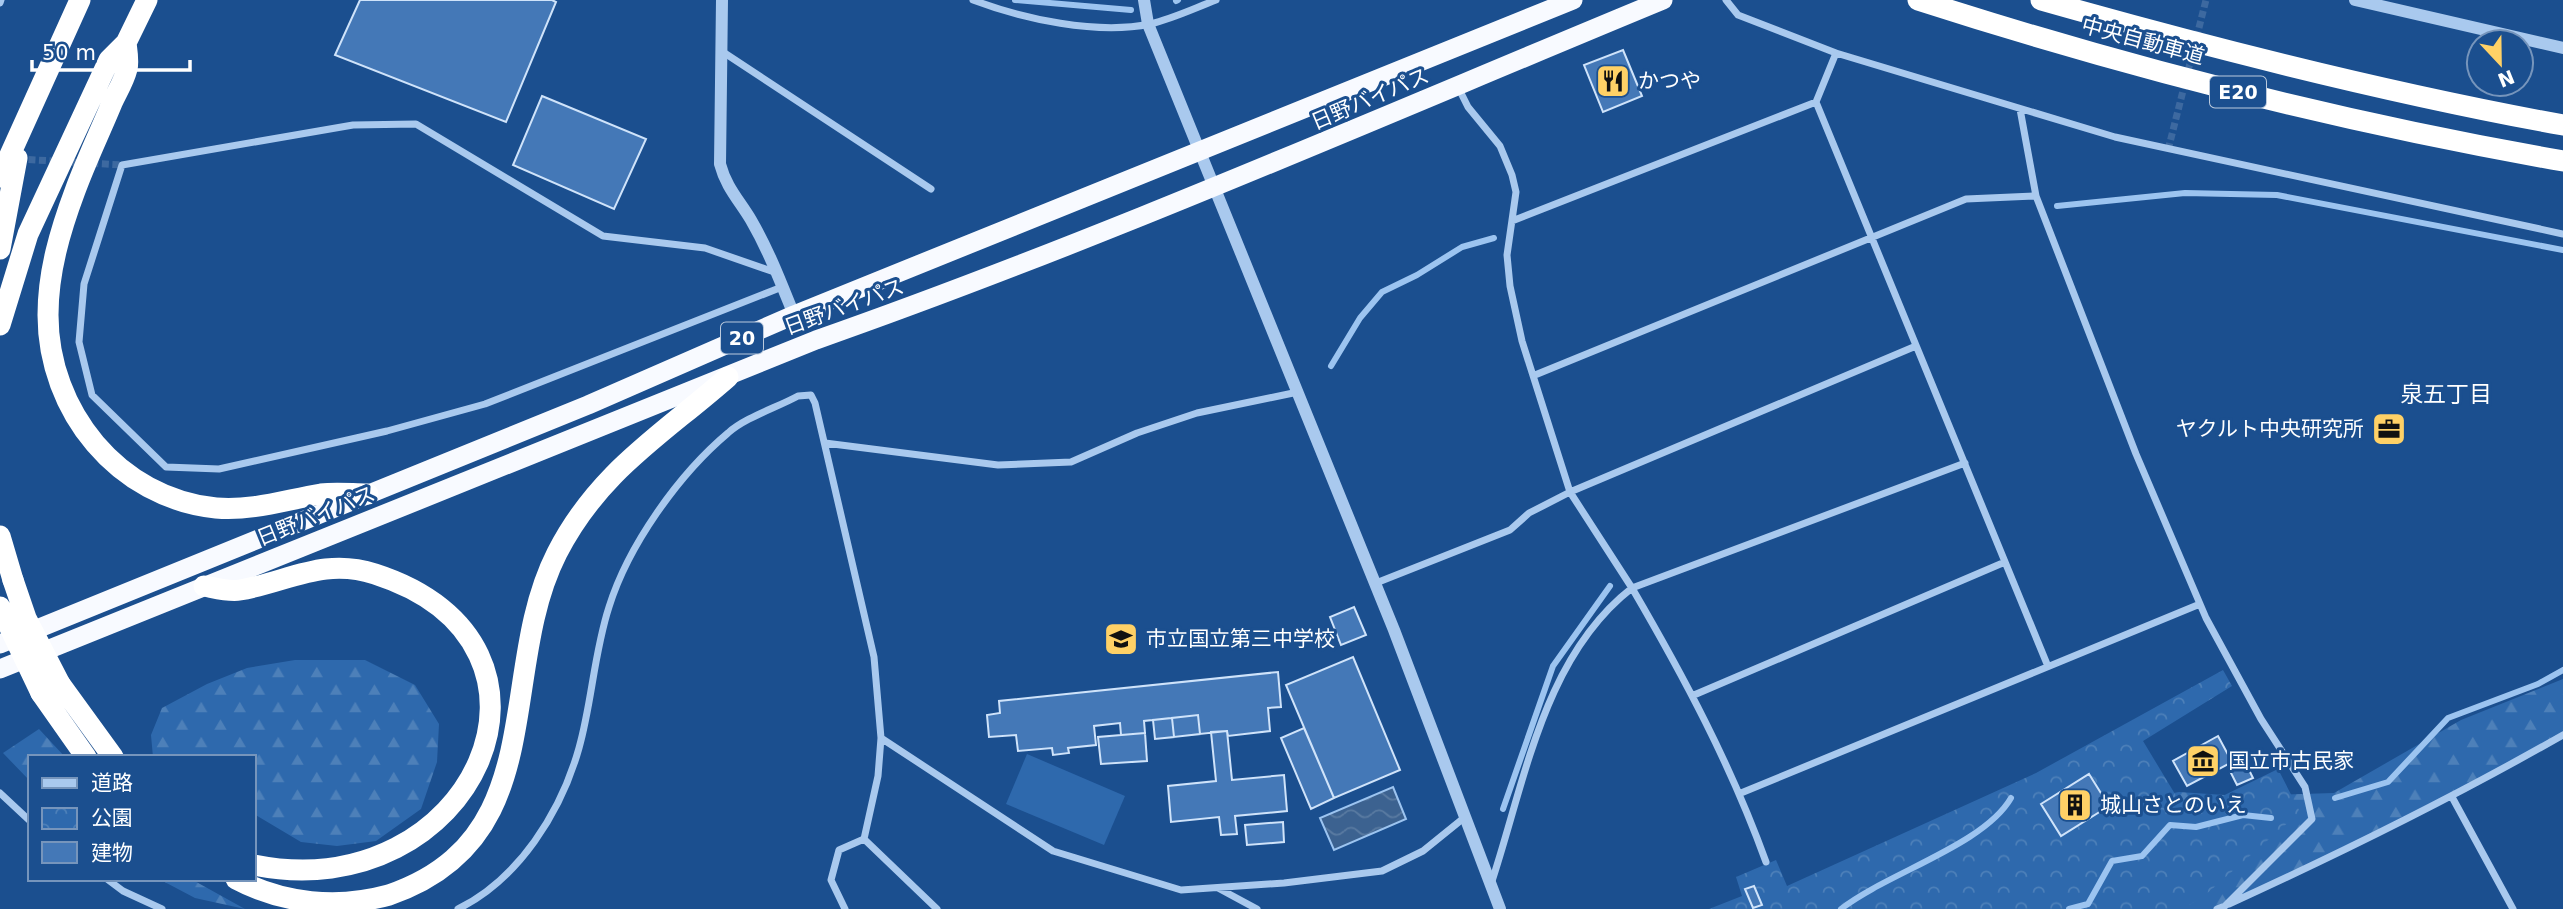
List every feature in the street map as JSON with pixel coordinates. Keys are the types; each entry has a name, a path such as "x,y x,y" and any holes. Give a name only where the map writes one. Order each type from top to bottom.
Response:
{"highway":[{"path":"0,177 79,0"},
{"path":"0,325 27,233 109,60 126,43 147,0"},
{"name":"日野バイパス","path":"0,644 588,405 794,315 1573,0"},
{"name":"日野バイパス","path":"0,669 816,340 967,287 1458,87 1663,0"},
{"name":"中央自動車道","path":"1918,0 2028,35 2213,86 2350,119 2563,161"},
{"name":"中央自動車道","path":"2041,0 2220,51 2563,125"},
{"path":"126,43 128,67 75,191 57,242 51,279 50,341 56,371 70,407 92,442 113,462 136,480 177,499 233,508 280,504 320,494 368,494"},
{"path":"0,249 22,129"},
{"path":"242,881 297,901 352,904 404,890 430,876 474,837 501,789 513,752 534,621 556,555 590,500 612,475 635,452 685,415 729,377"},
{"path":"0,536 50,688 111,755"},
{"path":"204,586 239,590 294,573 318,569 372,573 418,593 457,628 472,651 487,689 489,745 486,765 470,804 460,820 433,847 388,873 345,883 304,880 256,866"},
{"path":"0,607 50,688 85,755"}],"street":[{"path":"722,0 720,164 725,183 751,220 778,273 794,315"},
{"path":"974,0 1005,12 1080,27 1149,24 1216,0"},
{"path":"1144,0 1149,24 1376,583 1500,909"},
{"path":"1726,0 1738,15 1836,53 2020,109 2168,150 2563,234"},
{"path":"2355,0 2563,48"},
{"path":"723,52 931,189"},
{"path":"1836,53 1816,102 2048,664"},
{"path":"1458,87 1468,107 1500,146 1516,192 1507,255 1510,286 1522,341 1570,492 1632,588 1694,695 1741,793 1766,862"},
{"path":"1512,221 1816,102"},
{"path":"2020,109 2036,196 2136,454 2200,604 2262,719 2305,787 2311,804 2312,819 2221,907"},
{"path":"778,273 705,248 603,236 416,124 353,125 122,165 84,284 79,342 92,395 166,467 219,469 387,431 485,404 782,288"},
{"path":"1535,375 1966,199 2036,196"},
{"path":"1376,583 1510,530 1529,513 1570,492 1916,346"},
{"path":"825,443 998,465 1072,462 1138,433 1197,413 1299,392"},
{"path":"458,909 474,901 503,878 546,824 579,748 609,605 630,557 669,499 729,432 798,396 811,395 815,403 874,657 881,738 878,776 864,839"},
{"path":"1491,885 1538,734 1562,672 1605,609 1632,588 1965,463"},
{"path":"1694,695 2005,562"},
{"path":"1741,793 2048,664 2200,604"},
{"path":"2221,907 2323,861 2452,797 2563,735"},
{"path":"881,738 1053,851 1181,890 1382,871 1423,851 1465,817"},
{"path":"0,793 28,819"},
{"path":"2452,797 2513,909"},
{"path":"845,909 831,880 839,850 864,839"},
{"path":"864,839 937,909"},
{"path":"110,881 162,909"},
{"path":"1218,888 1257,909"}],"green space":[{"path":"295,660 365,660 415,685 439,724 437,762 421,809 376,841 337,846 301,842 256,815 256,755 153,755 151,735 162,708 207,684 247,668"},
{"path":"2223,670 2232,686 2143,741 2178,799 2200,807 2278,769 2300,812 2203,897 2182,909 1709,909 1742,896 1736,877 1776,860 1787,886 2036,773"},
{"path":"2563,679 2563,735 2500,771 2217,909 1967,909 2142,799 2179,792 2239,796 2334,793 2461,720"},
{"path":"39,729 63,755 28,755 28,779 3,753"},
{"path":"1027,754 1125,796 1104,845 1006,804"},
{"path":"163,881 195,881 245,909 195,898"}],"water":[{"path":"1393,787 1406,819 1334,850 1320,818"}],"building":[{"path":"360,0 556,2 506,122 335,55"},
{"name":"かつや","path":"1623,50 1642,96 1603,112 1584,65"},
{"path":"542,96 646,139 614,209 513,165"},
{"path":"1354,607 1366,635 1341,645 1330,617"},
{"path":"1353,657 1400,770 1334,798 1286,685"},
{"path":"1278,672 1281,707 1268,708 1270,731 1228,736 1227,731 1200,734 1198,715 1144,721 1145,733 1121,735 1120,723 1094,726 1096,745 1068,748 1069,753 1053,755 1052,748 1018,751 1016,735 989,737 987,715 1000,713 999,701"},
{"path":"1198,715 1200,734 1174,737 1172,718"},
{"path":"1172,718 1174,737 1155,739 1153,720"},
{"path":"1304,728 1334,798 1311,809 1281,738"},
{"path":"1227,731 1232,780 1284,775 1287,811 1235,816 1237,834 1221,835 1219,817 1171,822 1168,786 1216,781 1211,732"},
{"path":"1145,733 1147,761 1101,764 1098,737"},
{"name":"国立市古民家","path":"2218,736 2232,762 2187,786 2173,761"},
{"name":"国立市古民家","path":"2246,764 2253,778 2237,785 2230,771"},
{"name":"城山さとのいえ","path":"2089,774 2109,806 2061,836 2041,804"},
{"path":"1283,822 1284,842 1247,845 1245,825"},
{"path":"1754,886 1762,905 1753,908 1745,889"}],"waterway":[{"path":"1015,0 1131,10"},
{"path":"2057,206 2185,193 2277,195 2563,250"},
{"path":"1331,366 1360,318 1382,292 1417,275 1462,247 1494,238"},
{"path":"1503,809 1553,666 1610,586"},
{"path":"2335,798 2388,782 2448,718 2538,684 2563,670"},
{"path":"1841,909 1980,830 1998,815 2011,798"},
{"path":"2069,909 2088,904 2112,861 2142,856 2170,825 2196,827 2243,815 2271,818"}],"tunnel":[{"path":"2168,150 2206,0"},
{"path":"18,159 122,165"}],"place":[{"name":"かつや","path":"1613,81"},
{"name":"ヤクルト中央研究所","path":"2389,429"},
{"name":"市立国立第三中学校","path":"1121,639"},
{"name":"国立市古民家","path":"2203,761"},
{"name":"城山さとのいえ","path":"2075,805"}],"district":[{"name":"泉五丁目","path":"2446,394"}]}
